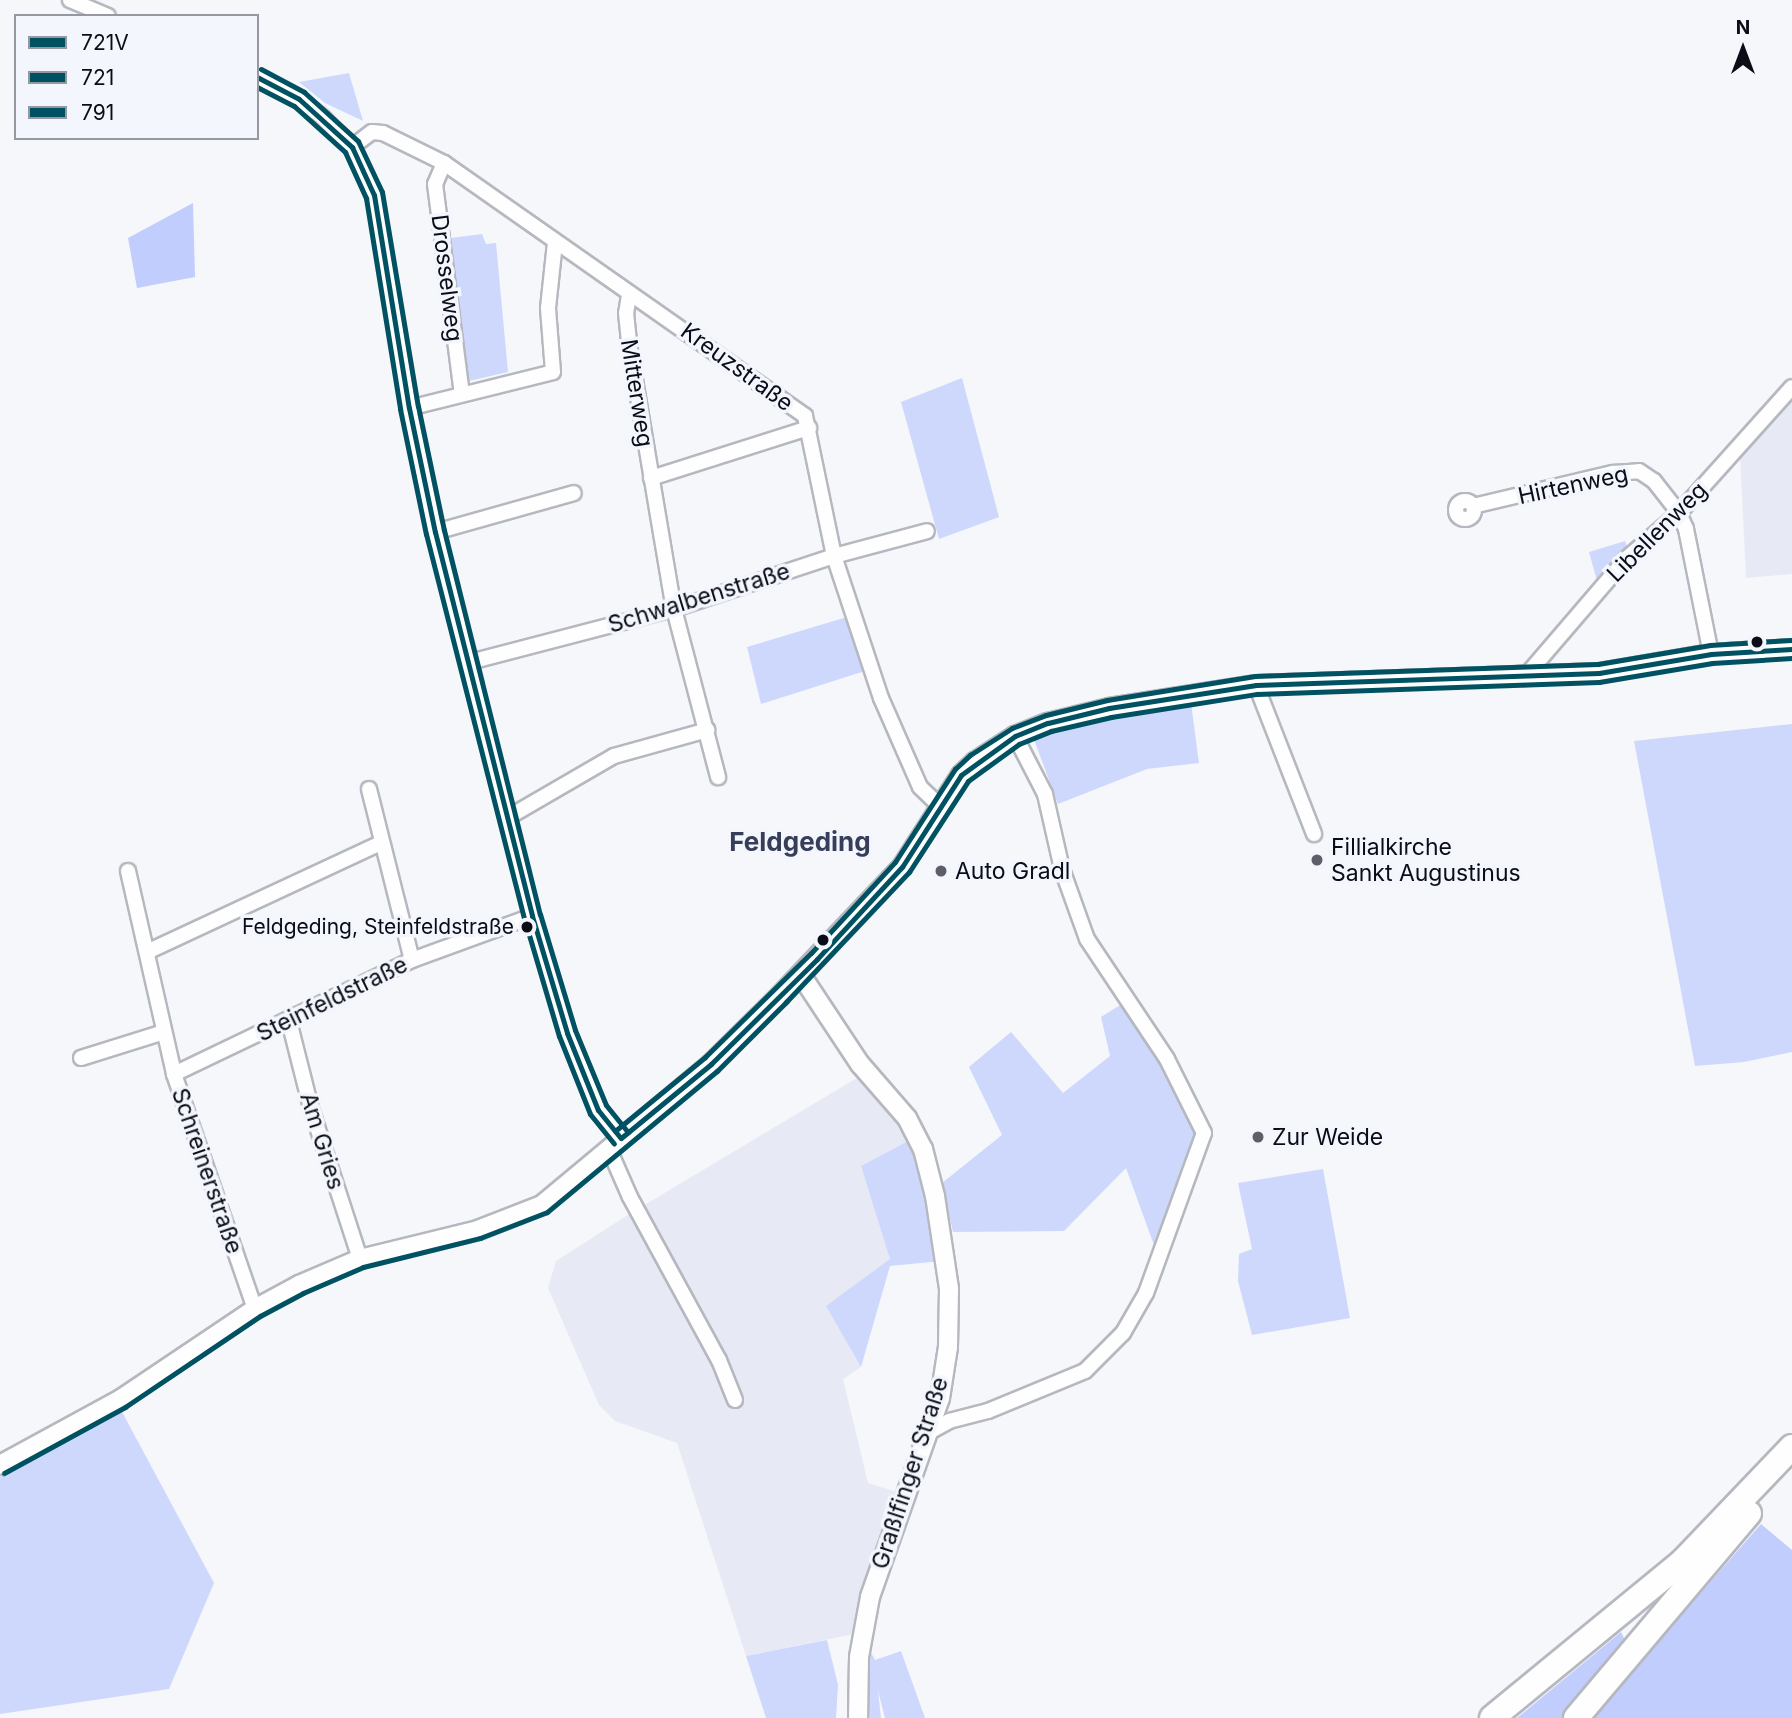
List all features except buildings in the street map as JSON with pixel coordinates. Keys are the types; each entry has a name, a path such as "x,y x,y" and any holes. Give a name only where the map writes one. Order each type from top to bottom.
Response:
{"highway":[{"path":"1492,1718 1682,1562 1792,1448"},
{"path":"1576,1718 1753,1508 1792,1448"}],"street":[{"path":"70,0 103,14"},
{"path":"259,78 299,99 352,147 369,183 380,219 409,408 435,532 532,916 567,1033 598,1110 615,1144 630,1197 719,1360 735,1400"},
{"name":"Kreuzstraße","path":"352,147 372,132 383,133 444,163 629,295 682,327 805,416 835,556 903,753 920,788 942,807"},
{"name":"Drosselweg","path":"444,163 435,184 462,394"},
{"path":"409,408 553,372 548,308 555,242"},
{"name":"Mitterweg","path":"629,295 627,323 674,609 718,777"},
{"name":"Libellenweg","path":"1524,678 1626,559 1679,513 1792,387"},
{"path":"651,478 809,428"},
{"name":"Hirtenweg","path":"1473,506 1613,473 1639,471 1654,481 1679,513 1686,529 1711,654"},
{"path":"435,532 574,493"},
{"name":"Schwalbenstraße","path":"470,662 674,609 835,556 927,531"},
{"path":"0,1465 121,1399 255,1309 299,1285 360,1259 478,1230 533,1209 711,1064 801,975 902,867 961,775 975,762 1015,736 1048,723 1109,708 1256,685 1524,678 1599,673 1711,654 1792,649"},
{"path":"1256,685 1314,834"},
{"path":"507,818 614,756 707,730"},
{"path":"926,1434 949,1421 988,1411 1085,1371 1123,1333 1146,1293 1204,1133 1167,1059 1087,939 1062,869 1045,794 1015,736"},
{"path":"369,789 412,960"},
{"path":"146,952 381,843"},
{"name":"Schreinerstraße","path":"128,871 174,1074 255,1309"},
{"name":"Steinfeldstraße","path":"174,1074 412,960 532,916"},
{"name":"Graßlfinger Straße","path":"801,975 860,1064 907,1118 923,1149 935,1196 949,1289 948,1347 940,1398 870,1597 859,1657 858,1718"},
{"name":"Am Gries","path":"289,1021 311,1108 360,1259"},
{"path":"81,1058 164,1032"}],"shaded area":[{"path":"349,73 363,121 325,103 299,82"},
{"path":"193,203 195,277 137,288 128,238"},
{"path":"482,234 486,244 496,243 508,372 469,381 451,238"},
{"path":"962,378 999,517 939,539 901,402"},
{"path":"1792,389 1792,574 1746,578 1740,454"},
{"path":"1625,541 1628,550 1597,581 1589,552"},
{"path":"847,617 865,671 761,704 747,647"},
{"path":"1191,703 1199,763 1147,769 1058,804 1033,737 1114,717"},
{"path":"1792,724 1792,1052 1744,1062 1695,1066 1634,741"},
{"path":"1125,1002 1203,1132 1155,1248 1126,1168 1064,1231 953,1232 942,1183 1002,1135 969,1067 1011,1032 1063,1093 1110,1056 1101,1017"},
{"path":"862,1075 910,1140 861,1166 891,1259 827,1306 861,1367 843,1379 868,1483 897,1492 854,1634 746,1656 677,1443 615,1421 599,1405 548,1288 556,1261"},
{"path":"910,1140 917,1157 941,1261 890,1266 861,1367 826,1306 890,1259 861,1166"},
{"path":"1323,1169 1350,1318 1252,1335 1238,1281 1239,1254 1252,1249 1238,1183"},
{"path":"121,1410 214,1583 169,1689 0,1714 0,1477"},
{"path":"1761,1524 1792,1550 1792,1718 1591,1718"},
{"path":"1621,1632 1628,1646 1566,1718 1517,1718"},
{"path":"827,1640 838,1685 836,1718 766,1718 746,1656"},
{"path":"869,1649 875,1660 901,1651 925,1718 885,1718 878,1691 881,1718 867,1718"}],"transit line":[{"name":"791","path":"261,69 304,92 358,141 382,192 418,406 444,530 540,914 575,1030 606,1105 628,1132"},
{"name":"721V","path":"259,78 299,99 352,147 374,195 409,408 435,532 532,916 567,1033 598,1110 621,1138"},
{"name":"721","path":"259,88 294,106 345,152 366,198 400,409 426,534 524,918 559,1036 590,1114 614,1144"},
{"name":"791","path":"615,1131 705,1057 811,953 895,862 955,769 970,755 1012,728 1046,715 1107,700 1255,676 1598,664 1710,645 1791,640"},
{"name":"721V","path":"621,1138 711,1064 817,959 902,867 961,775 1015,736 1048,723 1109,708 1256,685 1599,673 1711,654 1792,649"},
{"name":"721","path":"4,1473 125,1407 260,1316 303,1293 363,1267 480,1238 547,1212 717,1071 909,872 968,781 1019,744 1051,731 1111,717 1257,694 1599,682 1712,663 1792,658"}],"place":[{"name":"Fillialkirche Sankt Augustinus","path":"1317,860"},
{"name":"Auto Gradl","path":"941,871"},
{"name":"Feldgeding, Steinfeldstraße","path":"527,927"},
{"name":"Zur Weide","path":"1258,1137"}],"district":[{"name":"Feldgeding","path":"800,842"}]}
